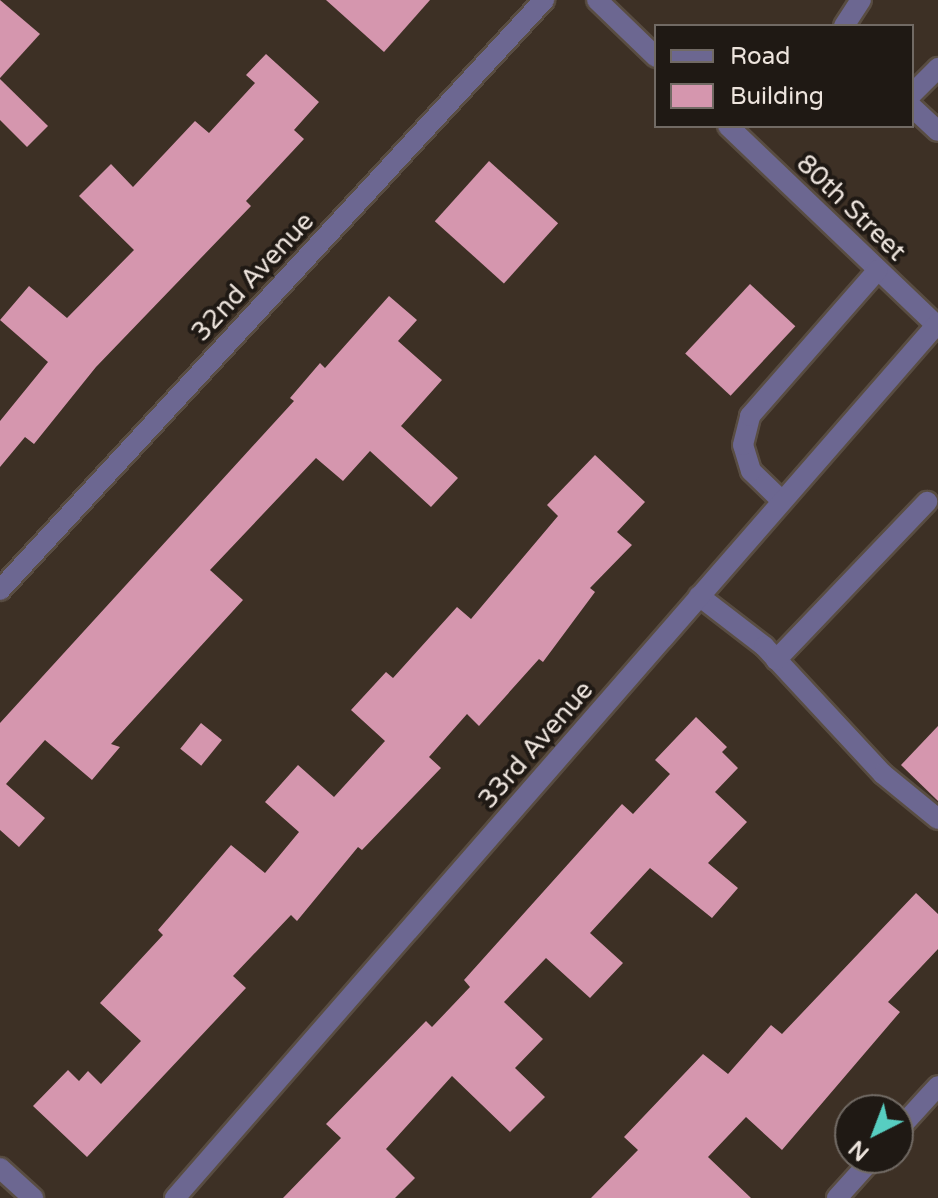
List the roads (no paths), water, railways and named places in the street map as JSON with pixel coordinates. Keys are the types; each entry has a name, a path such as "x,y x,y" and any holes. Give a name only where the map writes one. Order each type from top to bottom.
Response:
{"street":[{"name":"32nd Avenue","path":"0,590 544,0"},
{"path":"597,0 654,55"},
{"path":"845,24 861,0"},
{"path":"914,92 938,68"},
{"path":"914,109 938,131"},
{"name":"80th Street","path":"730,128 937,325"},
{"path":"782,501 751,471 743,445 750,416 878,270"},
{"name":"33rd Avenue","path":"175,1198 937,325"},
{"path":"776,660 934,503"},
{"path":"699,596 776,660 883,774 938,819"},
{"path":"914,1112 938,1086"},
{"path":"0,1168 33,1198"},
{"path":"837,1198 859,1174"}]}
